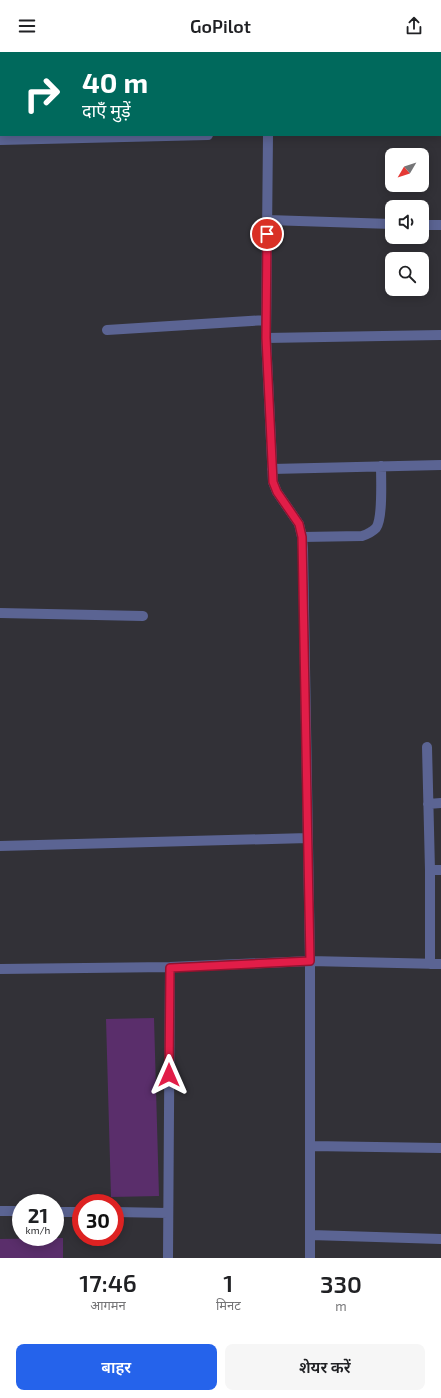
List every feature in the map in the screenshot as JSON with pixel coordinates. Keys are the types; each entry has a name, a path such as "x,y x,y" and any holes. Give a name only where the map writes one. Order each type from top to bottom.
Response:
{"street":[{"path":"2,138 139,136"},
{"path":"268,136 266,338 273,482 277,492 299,524 302,537 310,961 310,1258"},
{"path":"268,220 385,224"},
{"path":"429,225 441,226"},
{"path":"107,330 266,320"},
{"path":"266,338 441,335"},
{"path":"272,469 441,465"},
{"path":"302,537 362,536 371,532 377,527 380,519 381,466"},
{"path":"0,613 143,616"},
{"path":"427,748 430,870 430,964"},
{"path":"428,804 441,803"},
{"path":"0,846 308,838"},
{"path":"430,870 441,870"},
{"path":"0,969 170,968 310,961 441,964"},
{"path":"168,1258 170,968"},
{"path":"310,1146 441,1148"},
{"path":"0,1211 12,1211"},
{"path":"124,1212 168,1213"},
{"path":"311,1235 441,1239"}],"building":[{"path":"154,1018 159,1196 124,1197 124,1194 111,1194 106,1019"},
{"path":"0,1239 12,1239 12,1246 63,1246 63,1258 0,1258"}],"route":[{"path":"169,1075 170,968 310,961 302,537 299,524 277,492 273,482 266,338 267,234"}]}
